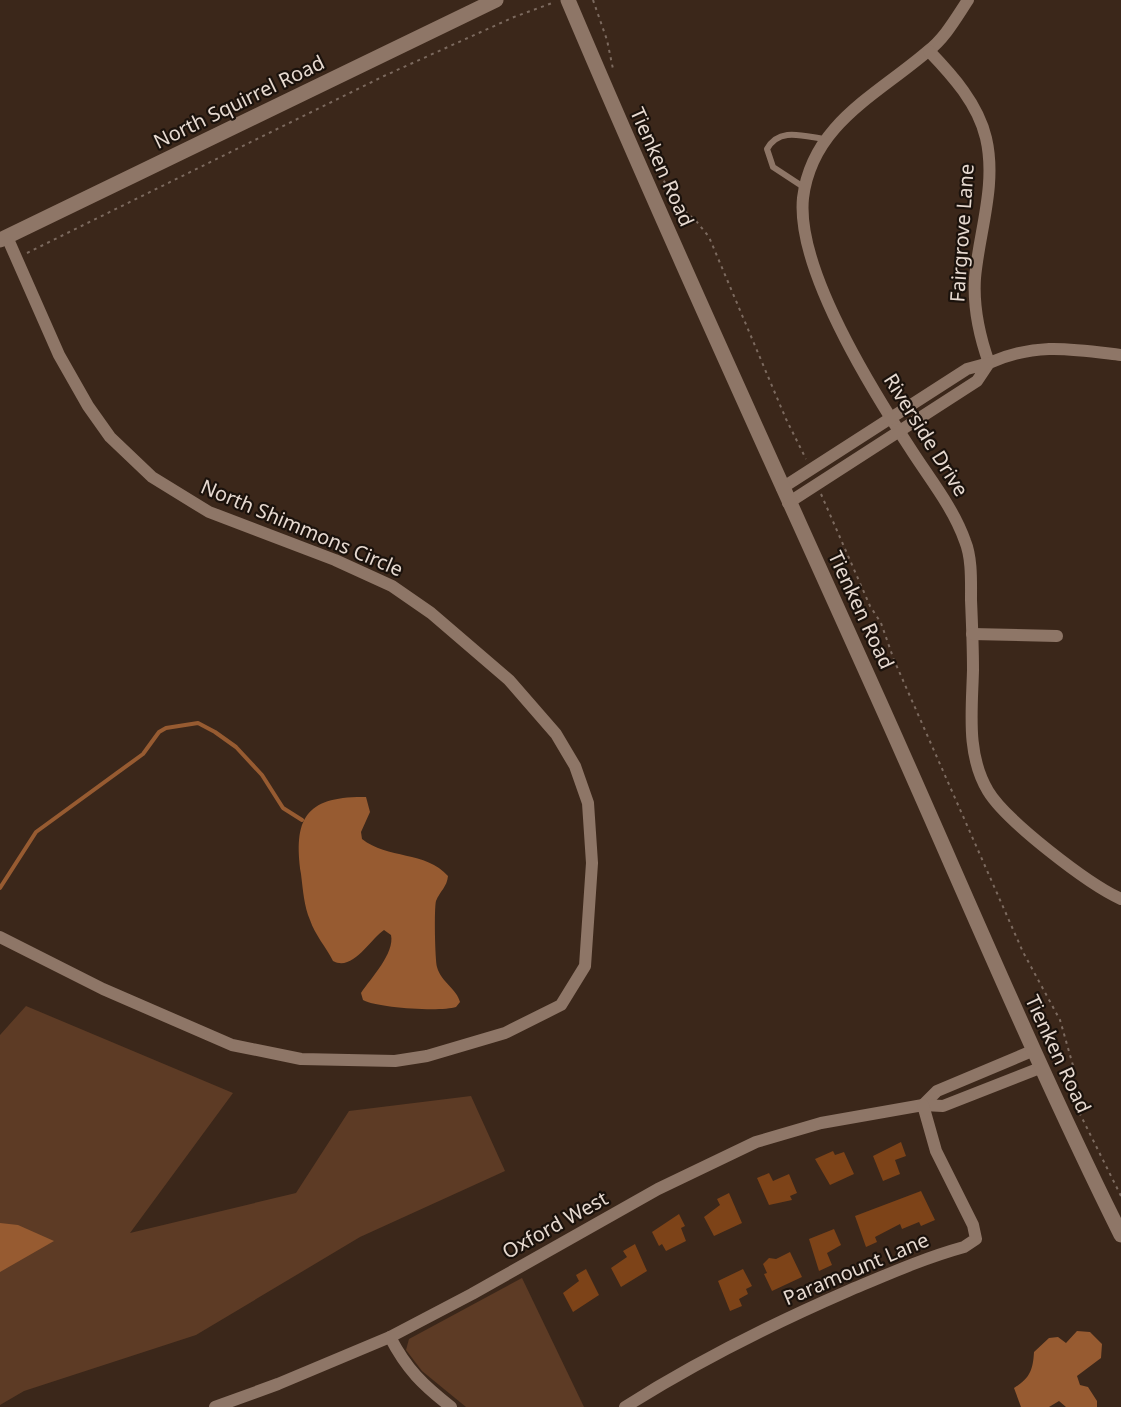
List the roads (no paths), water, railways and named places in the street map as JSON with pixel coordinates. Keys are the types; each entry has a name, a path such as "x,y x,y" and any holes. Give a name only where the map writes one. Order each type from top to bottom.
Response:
{"street":[{"name":"North Squirrel Road","path":"4,238 496,0"},
{"name":"Tienken Road","path":"568,0 628,144 877,696 1032,1051 1121,1235"},
{"name":"Riverside Drive","path":"968,0 929,51 855,106 824,139 812,162 805,188 803,201 805,230 814,267 845,335 890,418 952,512 967,544 971,577 976,765 988,790 1012,821 1121,899"},
{"name":"Fairgrove Lane","path":"929,51 973,106 986,136 989,188 975,278 975,304 980,338 989,363"},
{"name":"North Shimmons Circle","path":"0,937 103,989 232,1045 301,1059 366,1062 427,1056 505,1033 561,1005 585,966 592,863 588,803 575,766 556,734 509,680 431,613 392,586 335,560 219,516 191,502 152,477 110,437 88,406 59,355 4,238"},
{"path":"782,488 967,369 1022,351 1048,347 1121,355"},
{"path":"788,503 976,381 989,363"},
{"path":"972,634 1057,636"},
{"name":"Oxford West","path":"923,1106 937,1091 1032,1051"},
{"name":"Oxford West","path":"215,1407 278,1384 390,1337 483,1289 658,1189 756,1142 795,1128 923,1106 943,1106 1040,1068"},
{"name":"Paramount Lane","path":"625,1407 655,1388 787,1319 877,1279 964,1247 976,1239 973,1225 936,1151 923,1106"},
{"path":"390,1337 401,1359 417,1380 451,1407"}],"lane":[{"path":"805,188 773,167 767,149 771,140 780,135 824,139"}],"waterway":[{"path":"0,888 36,832 143,754 159,732 166,728 198,723 215,732 236,747 262,775 283,808 302,820"}]}
